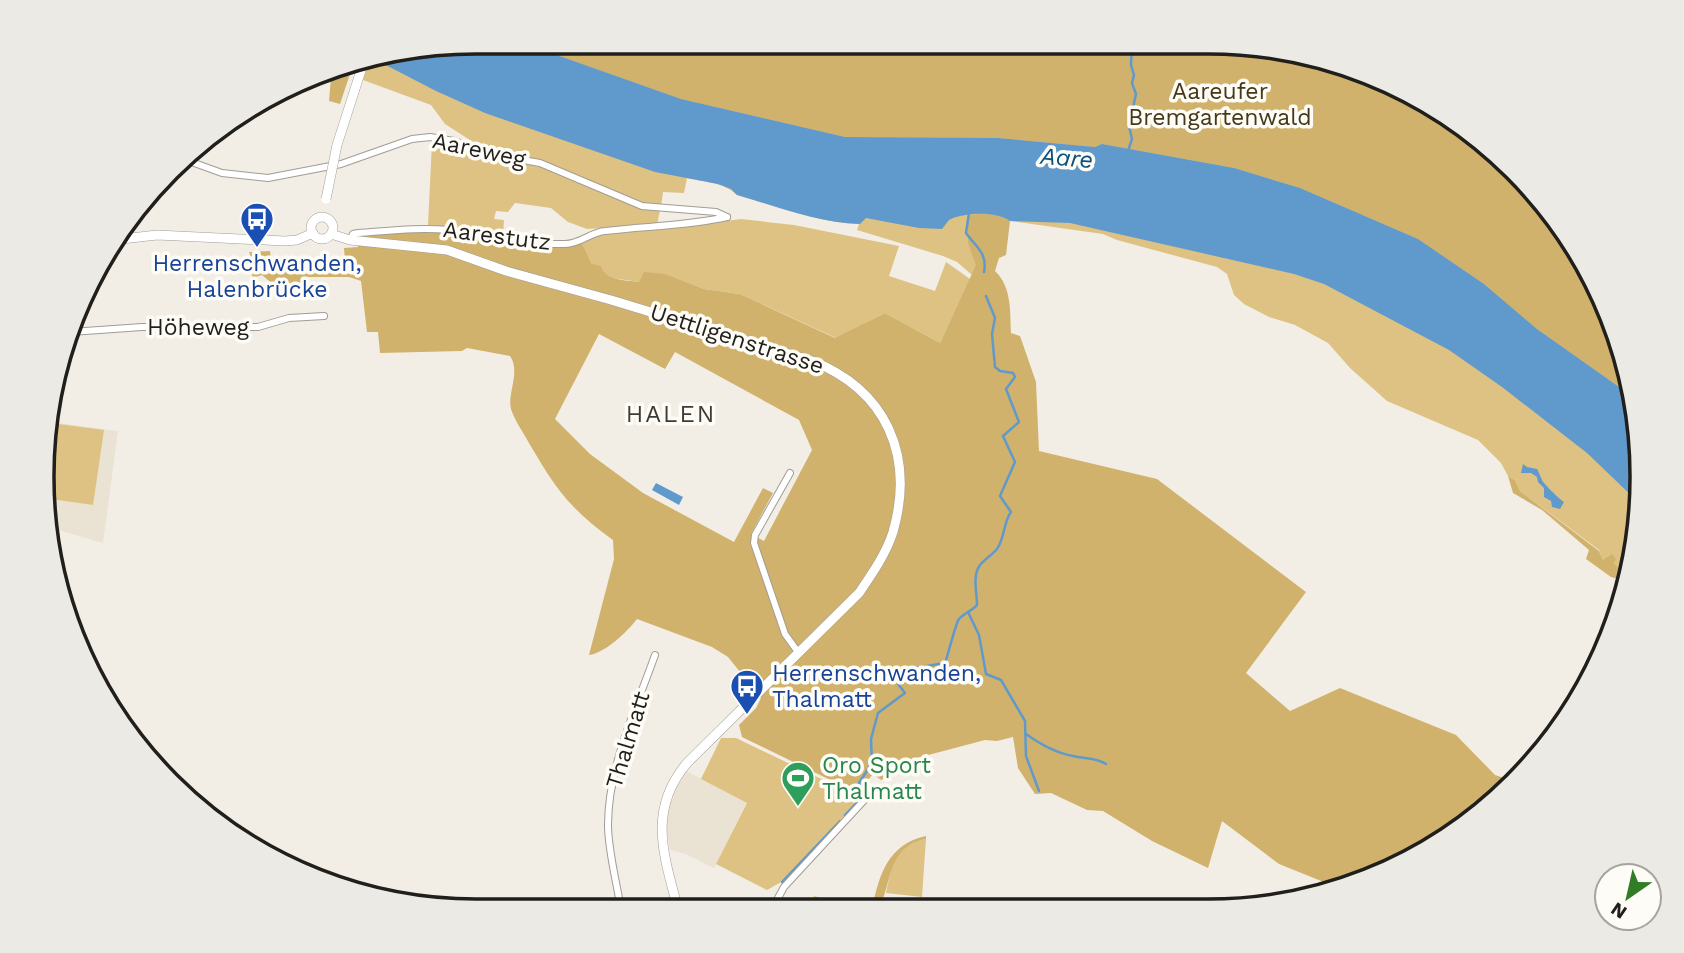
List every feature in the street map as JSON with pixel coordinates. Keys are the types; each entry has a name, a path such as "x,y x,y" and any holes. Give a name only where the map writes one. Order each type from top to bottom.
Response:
{"main road":[{"path":"324,218 340,131 361,71"},
{"path":"324,218 332,223 331,234 322,239 313,233 312,228 314,221 324,218"},
{"path":"128,238 157,235 285,241 313,233"},
{"name":"Uettligenstrasse","path":"331,234 350,240 431,247 453,252 506,271 812,361 831,369 859,387 881,414 896,447 899,471 897,514 888,544 859,593 692,757 677,776 663,808 662,831 676,899"}],"street":[{"name":"Aareweg","path":"194,163 222,173 268,178 341,164 412,139 430,137 454,141 496,155 540,163 642,206 716,212 727,217"},
{"name":"Aarestutz","path":"350,240 358,233 430,228 536,243 567,244 603,231 658,228 727,217"},
{"name":"Höheweg","path":"80,331 152,327 258,327 289,318 324,316"},
{"path":"790,473 755,535 754,543 785,634 798,652"},
{"name":"Thalmatt","path":"619,899 608,826 611,795 617,765 655,655"},
{"path":"778,899 787,883 869,795"}],"shaded area":[{"path":"58,423 118,431 103,543 58,530 54,476"},
{"path":"686,771 747,802 714,868 686,854 670,850 667,809 676,786"}],"green space":[{"path":"476,54 1208,54 1264,58 1524,197 1559,242 1589,364 1620,387 1622,394 1630,476 1626,532 1620,568 1614,563 1603,561 1599,550 1520,491 1501,463 1478,440 1387,401 1350,368 1328,343 1295,325 1269,317 1244,304 1234,295 1227,274 1217,267 1103,234 1010,221 1004,216 968,244 977,265 972,275 957,262 943,256 857,230 859,224 829,221 798,213 737,195 726,187 707,182 687,178 684,193 663,192 661,207 642,204 541,161 484,149 445,124 431,105 363,80 367,69 394,62"},
{"name":"Aareufer Bremgartenwald","path":"554,54 1208,54 1263,58 1317,69 1369,86 1419,111 1465,142 1506,178 1542,219 1573,265 1598,315 1620,388 1537,329 1484,284 1418,239 1300,188 1234,168 1102,144 1095,147 998,138 845,137 681,99"},
{"path":"350,74 340,104 329,101 331,81"},
{"path":"445,141 534,163 634,206 660,210 657,225 587,229 568,222 551,208 515,203 508,212 496,211 494,219 504,220 503,236 428,225 432,142"},
{"path":"980,213 1004,216 1010,221 1006,255 999,258 995,271 1005,284 1011,333 1020,336 1036,382 1039,451 1157,479 1306,592 1246,673 1290,711 1340,688 1456,735 1495,775 1503,778 1465,811 1419,842 1369,867 1324,882 1279,864 1222,821 1208,868 1152,841 1103,811 1087,810 1051,793 1035,794 1018,768 1013,737 997,741 985,740 917,758 911,767 886,770 887,777 881,780 873,774 857,793 742,737 739,725 756,708 761,698 728,657 712,647 637,619 609,646 589,655 614,559 613,540 585,518 565,497 547,473 517,422 510,403 514,369 510,356 467,348 462,351 380,353 378,332 367,332 361,281 349,277 307,277 306,286 275,286 262,275 252,278 253,263 249,252 270,251 272,266 296,269 310,267 311,263 345,261 344,248 358,247 357,236 437,232 535,246 568,246 582,243 592,264 601,266 607,275 617,279 639,282 644,272 665,274 704,289 740,294 835,338 885,313 940,343 976,265 968,244 968,216","holes":["599,334 665,369 675,352 799,420 812,450 764,541 751,534 773,493 763,488 734,542 643,493 590,454 555,419"]},
{"path":"741,219 794,225 899,246 889,276 935,291 946,262 970,279 940,343 885,313 836,338 740,294 704,289 664,274 640,282 611,278 592,264 582,243 601,234"},
{"path":"58,424 104,430 93,505 55,500"},
{"path":"1508,476 1515,480 1520,491 1599,551 1603,560 1612,554 1616,559 1614,563 1620,568 1617,579 1586,559 1589,550 1542,510 1513,493"},
{"name":"Oro Sport Thalmatt","path":"721,738 736,738 861,798 783,881 767,890 716,864 747,803 701,779"},
{"path":"926,836 926,839 904,849 893,866 883,899 874,899 887,863 903,846"},
{"path":"926,839 922,897 886,893 896,858 907,846"}],"water":[{"name":"Aare","path":"554,54 681,99 845,137 998,138 1095,147 1102,144 1234,168 1300,188 1418,239 1484,284 1537,329 1620,388 1629,449 1629,494 1587,453 1449,350 1324,284 1294,274 1070,223 1010,221 997,215 980,214 955,217 942,229 919,228 866,218 860,224 813,217 737,195 731,189 718,184 655,172 485,113 385,64 449,55"},
{"path":"1523,464 1537,469 1545,484 1564,502 1560,509 1552,507 1551,501 1544,497 1544,488 1537,477 1531,473 1521,473"},
{"path":"656,483 683,497 679,505 652,490"}],"waterway":[{"path":"1128,151 1132,139 1129,126 1136,94 1132,83 1134,75 1132,54"},
{"path":"969,213 966,233 982,255 984,272"},
{"path":"845,815 864,795 859,783 872,763 871,739 878,713 905,693 898,684 908,669 945,663 958,621 977,605 978,569 1000,545 1011,512 1000,496 1015,462 1003,436 1019,422 1006,389 1015,377 1013,373 1000,371 995,367 992,334 995,318 986,296"},
{"path":"968,612 979,635 986,674 1001,680 1025,721 1026,756 1039,791"},
{"path":"1026,734 1060,753 1106,764"},
{"path":"782,882 840,821"}],"place":[{"name":"Herrenschwanden, Halenbrücke","path":"257,249"},
{"name":"Herrenschwanden, Thalmatt","path":"747,716"},
{"name":"Oro Sport Thalmatt","path":"798,808"}],"district":[{"name":"HALEN","path":"671,414"}]}
